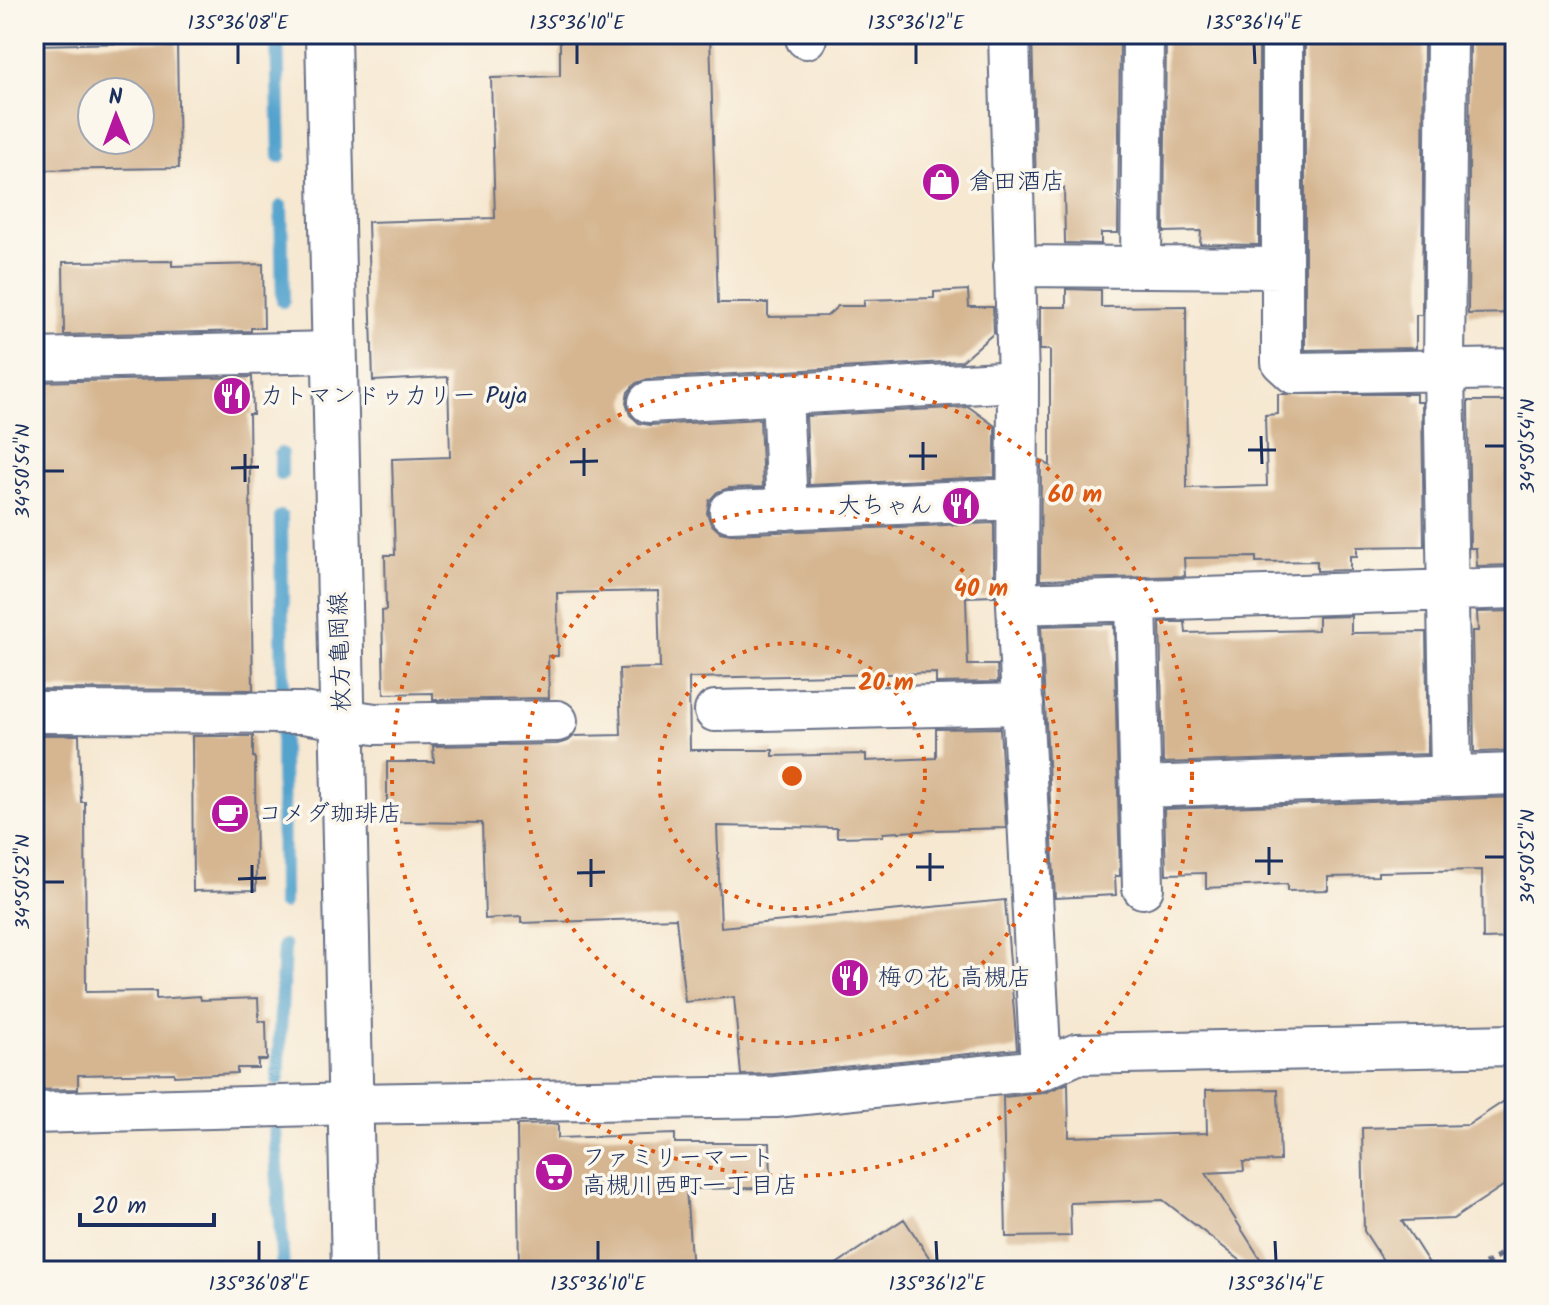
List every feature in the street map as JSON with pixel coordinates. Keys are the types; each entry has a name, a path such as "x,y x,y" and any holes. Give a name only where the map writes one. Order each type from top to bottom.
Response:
{"main road":[{"name":"枚方亀岡線","path":"328,34 354,1271"}],"street":[{"path":"1009,34 1018,381 1017,604 1041,1070"},
{"path":"1141,266 1143,34"},
{"path":"1282,34 1282,362 1294,373 1515,369"},
{"path":"1447,34 1444,370 1451,775"},
{"path":"1014,266 1281,268"},
{"path":"34,359 333,352"},
{"path":"649,402 1018,381"},
{"path":"782,394 787,509"},
{"path":"730,511 1017,499"},
{"path":"1017,604 1515,588"},
{"path":"1136,600 1143,888"},
{"path":"715,711 1023,704"},
{"path":"34,712 302,713 375,724 557,721"},
{"path":"1141,787 1515,774"},
{"path":"34,1113 775,1097 1041,1070 1077,1054 1515,1045"}],"path":[{"path":"1475,1271 1515,1245"}],"building":[{"path":"560,34 710,34 718,303 768,303 768,317 827,316 838,306 864,306 864,300 934,298 934,292 968,290 969,307 993,307 994,333 962,361 648,379 636,383 628,392 626,403 630,415 639,423 650,425 760,419 763,487 729,488 717,492 709,501 707,513 711,524 720,532 994,523 994,596 966,597 968,665 997,665 998,682 936,683 936,673 689,678 690,750 773,750 773,756 866,754 866,761 936,758 936,729 1000,728 1006,828 837,837 837,828 717,826 721,927 1005,900 1017,1049 741,1075 734,997 685,1002 676,918 521,923 521,917 485,919 482,823 396,822 396,814 387,814 387,762 434,762 433,746 557,744 574,736 621,735 619,669 660,668 658,591 557,593 558,656 548,656 549,698 433,700 433,693 384,694 382,611 386,610 385,555 395,555 392,459 450,457 448,377 373,381 368,222 495,218 491,78 560,76"},
{"path":"1032,34 1120,34 1118,233 1101,233 1101,244 1065,243 1064,188 1036,188"},
{"path":"1166,34 1259,34 1259,245 1200,244 1201,231 1164,232"},
{"path":"1305,34 1411,34 1412,43 1424,43 1422,315 1416,315 1416,348 1305,350"},
{"path":"177,42 179,168 34,170 34,45"},
{"path":"1470,42 1515,42 1515,313 1468,314"},
{"path":"172,261 172,266 263,264 264,328 251,328 251,331 64,335 63,262"},
{"path":"1066,289 1101,290 1101,307 1186,306 1187,488 1267,486 1265,415 1278,414 1278,394 1416,394 1416,402 1422,402 1424,546 1357,547 1357,556 1350,556 1350,570 1317,571 1317,561 1256,562 1256,557 1184,558 1185,576 1040,580 1041,460 1050,466 1050,350 1040,350 1040,307 1066,307"},
{"path":"252,377 253,414 249,414 253,690 34,689 34,382"},
{"path":"1468,401 1515,401 1515,565 1477,566 1476,548 1470,548"},
{"path":"969,407 995,426 995,477 809,485 806,416"},
{"path":"1515,611 1515,751 1474,752 1472,631 1478,631 1477,612"},
{"path":"1351,616 1351,633 1426,632 1428,754 1163,763 1160,622 1185,622 1186,633 1318,630 1318,617"},
{"path":"1114,624 1120,876 1115,876 1116,895 1055,898 1041,626"},
{"path":"34,735 79,735 81,802 85,802 86,992 156,991 156,999 200,996 201,1000 258,998 259,1021 266,1021 267,1060 258,1060 258,1068 237,1068 237,1073 174,1076 174,1073 78,1075 78,1089 34,1090"},
{"path":"192,736 253,736 256,890 193,891"},
{"path":"1515,797 1515,938 1483,939 1482,870 1378,872 1378,876 1328,877 1328,890 1287,891 1287,884 1206,888 1206,873 1166,874 1164,809"},
{"path":"1068,1083 1069,1137 1207,1133 1206,1090 1278,1089 1280,1161 1243,1162 1244,1171 1206,1173 1268,1271 1254,1271 1163,1200 1070,1203 1071,1236 1006,1237 1003,1097 1044,1093"},
{"path":"1515,1094 1515,1178 1453,1219 1402,1221 1434,1271 1390,1271 1364,1231 1362,1128 1468,1125"},
{"path":"558,1124 558,1138 675,1134 675,1143 770,1143 771,1178 761,1178 761,1188 686,1189 692,1271 519,1271 517,1125"},
{"path":"904,1219 938,1271 826,1271"}],"waterway":[{"path":"277,34 280,156"},
{"path":"281,207 283,301"},
{"path":"281,454 281,474"},
{"path":"281,517 283,700"},
{"path":"282,728 283,903"},
{"path":"278,1079 284,946"},
{"path":"275,1130 283,1271"}],"place":[{"name":"倉田酒店","path":"941,182"},
{"name":"カトマンドゥカリー Puja","path":"232,396"},
{"name":"大ちゃん","path":"961,506"},
{"name":"コメダ珈琲店","path":"230,814"},
{"name":"梅の花 高槻店","path":"850,978"},
{"name":"ファミリーマート 高槻川西町一丁目店","path":"554,1172"}]}
